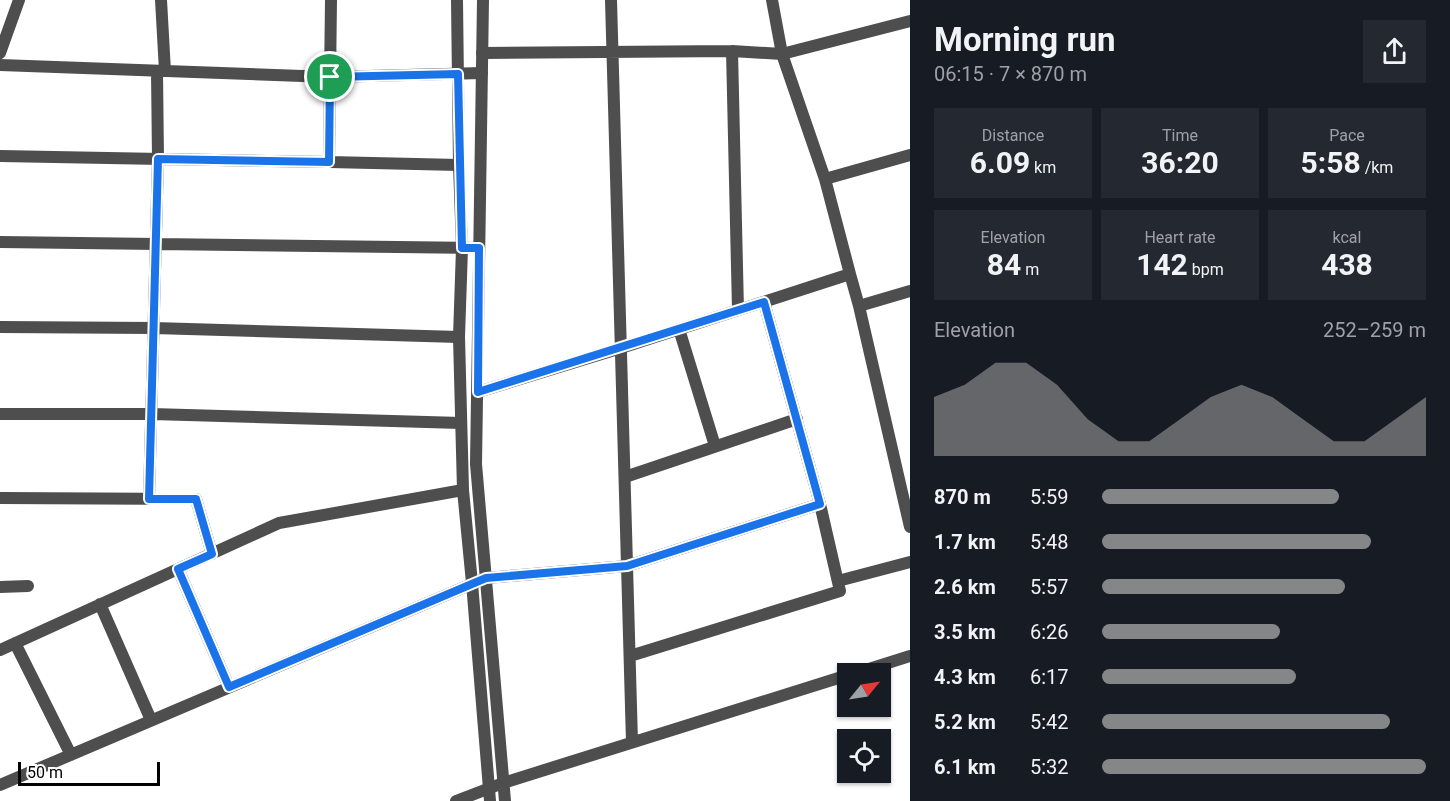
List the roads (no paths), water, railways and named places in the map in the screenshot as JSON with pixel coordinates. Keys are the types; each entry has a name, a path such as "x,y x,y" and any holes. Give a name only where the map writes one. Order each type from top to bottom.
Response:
{"street":[{"path":"0,54 19,0"},
{"path":"149,499 161,0"},
{"path":"329,162 331,0"},
{"path":"457,0 462,248 459,338 463,490 489,795"},
{"path":"483,0 476,464 506,801"},
{"path":"611,0 632,742"},
{"path":"772,0 782,54 825,179 860,306 910,527"},
{"path":"482,53 732,51 782,54 910,21"},
{"path":"732,51 738,310"},
{"path":"0,65 330,77 482,73"},
{"path":"825,179 910,155"},
{"path":"0,156 459,165"},
{"path":"0,242 479,248"},
{"path":"478,392 850,274"},
{"path":"860,306 910,291"},
{"path":"630,656 840,591 820,504 764,302"},
{"path":"0,327 154,328 459,338"},
{"path":"679,329 716,446"},
{"path":"0,414 152,414 461,423"},
{"path":"625,477 797,419"},
{"path":"0,650 279,523 463,490"},
{"path":"0,498 196,499 212,554"},
{"path":"0,785 486,578 627,566 820,504"},
{"path":"838,581 910,562"},
{"path":"178,569 229,687"},
{"path":"0,587 28,586"},
{"path":"100,604 152,720"},
{"path":"15,643 71,755"},
{"path":"888,663 910,656"},
{"path":"456,801 489,795 503,783 837,678"}]}
